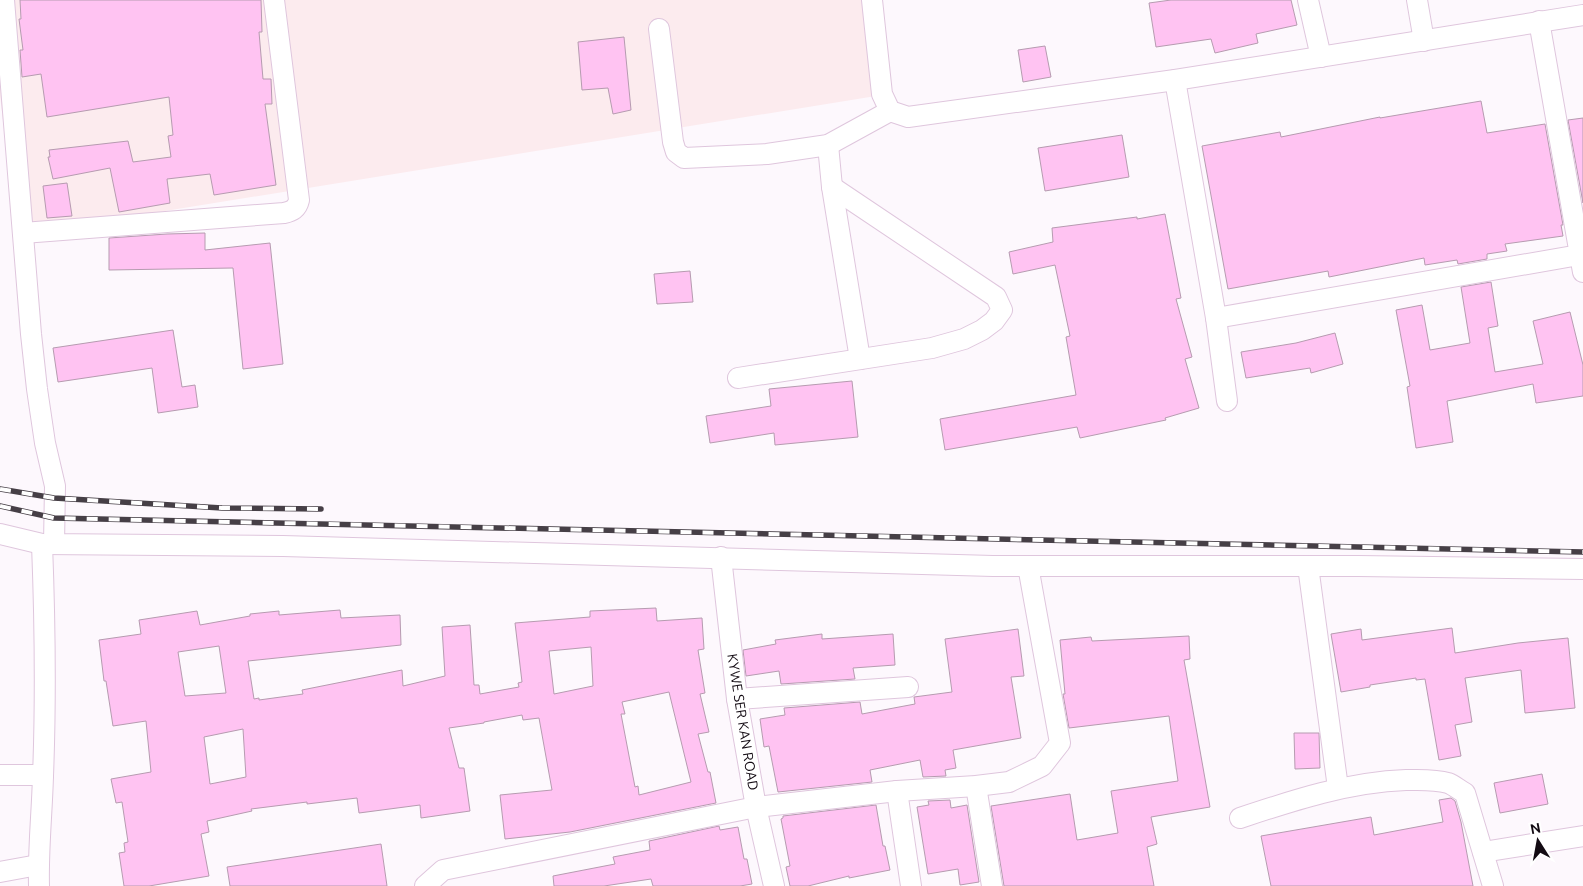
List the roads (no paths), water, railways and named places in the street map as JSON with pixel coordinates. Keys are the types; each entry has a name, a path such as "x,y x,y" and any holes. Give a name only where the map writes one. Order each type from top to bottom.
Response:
{"street":[{"path":"4,0 37,389 55,486 48,544 44,610 43,775 38,865 39,886"},
{"path":"23,233 284,213 298,206 298,191 274,0"},
{"path":"872,0 882,94 890,111 908,117 1175,80 1583,15"},
{"path":"1308,0 1321,57"},
{"path":"1417,0 1424,41"},
{"path":"1216,318 1581,264 1575,182 1539,21"},
{"path":"659,29 673,142 676,152 684,158 767,154 828,145 890,111"},
{"path":"1175,80 1216,318 1227,401"},
{"path":"828,145 832,187 860,359"},
{"path":"738,378 932,348 964,339 988,326 1002,310 996,297 832,187"},
{"path":"0,534 48,544 283,546 1028,566 1308,566 1583,569"},
{"name":"KYWE SER KAN ROAD","path":"721,557 737,699 756,807 774,886"},
{"path":"425,886 443,870 756,807 897,791 1009,782 1042,766 1060,743 1028,566"},
{"path":"1308,566 1338,788"},
{"path":"737,699 908,687"},
{"path":"0,775 43,775"},
{"path":"1240,818 1286,802 1338,788 1390,781 1423,780 1448,783 1465,793 1493,886"},
{"path":"976,786 992,886"},
{"path":"897,791 911,886"},
{"path":"1483,852 1583,836"},
{"path":"0,872 38,865"}],"railway":[{"path":"0,489 54,498 222,508 321,509"},
{"path":"0,506 54,518 1583,552"}]}
